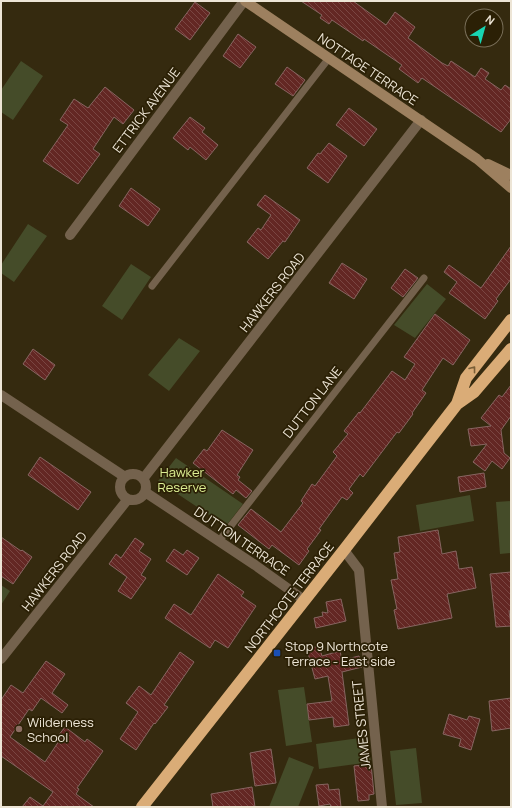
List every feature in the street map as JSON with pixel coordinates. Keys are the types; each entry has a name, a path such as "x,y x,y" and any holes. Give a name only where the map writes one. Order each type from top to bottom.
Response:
{"highway":[{"name":"NORTHCOTE TERRACE","path":"457,404 466,378 511,320"},
{"name":"NORTHCOTE TERRACE","path":"142,807 457,404 474,392 511,349"}],"main road":[{"name":"NOTTAGE TERRACE","path":"244,1 477,159 511,188"},
{"name":"NOTTAGE TERRACE","path":"477,159 511,175"}],"street":[{"name":"ETTRICK AVENUE","path":"70,235 244,1"},
{"name":"HAWKERS ROAD","path":"143,479 421,120"},
{"path":"1,395 125,477"},
{"path":"137,474 143,479 146,488 145,492 140,498 136,500 128,499 124,496 120,488 120,484 125,477 137,474"},
{"name":"DUTTON TERRACE","path":"145,492 255,565 304,600"},
{"name":"HAWKERS ROAD","path":"1,659 128,499"},
{"name":"JAMES STREET","path":"344,550 359,570 382,807"}],"lane":[{"path":"152,286 329,58"},
{"name":"DUTTON LANE","path":"219,541 424,278"}],"green space":[{"path":"21,61 43,76 13,120 1,112 1,90"},
{"path":"28,224 47,236 14,282 1,273 1,265"},
{"path":"131,264 151,277 122,320 102,306"},
{"path":"427,284 446,299 415,338 394,325"},
{"path":"179,338 200,351 169,391 148,375"},
{"name":"Hawker Reserve","path":"176,458 243,504 226,526 158,481"},
{"path":"470,495 474,521 420,531 416,505"},
{"path":"511,501 511,553 500,554 496,502"},
{"path":"1,585 10,591 1,605"},
{"path":"304,687 312,742 286,746 278,690"},
{"path":"367,737 371,762 319,769 316,744"},
{"path":"416,748 422,803 396,805 390,751"},
{"path":"289,757 314,767 298,807 269,807"}],"building":[{"path":"301,1 353,1 386,25 395,12 415,27 408,38 442,63 448,66 451,61 475,77 481,68 489,73 485,79 501,90 505,85 511,89 511,119 501,132 422,78 418,83 399,69 402,65 364,39 363,41 332,20 329,24 320,18 322,15"},
{"path":"195,2 210,13 190,40 175,29"},
{"path":"238,34 256,47 240,68 223,56"},
{"path":"287,67 305,80 293,96 275,84"},
{"path":"105,87 134,110 123,124 114,117 93,149 100,154 78,184 43,161 68,125 60,120 74,99 88,108"},
{"path":"349,108 377,129 364,146 336,125"},
{"path":"190,117 205,128 202,132 218,145 206,160 190,147 188,150 173,138"},
{"path":"329,143 347,156 328,183 307,168 318,153 320,154"},
{"path":"131,188 160,209 148,226 119,206"},
{"path":"265,195 300,220 285,242 283,241 268,259 247,242 258,228 261,230 271,215 257,205"},
{"path":"511,246 511,279 496,299 498,301 485,319 449,293 457,282 444,272 449,265 481,288"},
{"path":"342,263 367,279 354,299 329,283"},
{"path":"405,269 418,278 403,297 391,288"},
{"path":"435,314 470,340 453,365 443,358 422,390 426,393 412,413 413,414 399,433 397,432 363,477 360,474 349,489 353,493 347,500 342,497 319,529 321,530 307,549 309,551 299,565 272,545 269,549 238,525 251,509 281,532 303,503 301,501 312,484 315,486 337,456 333,452 348,434 344,431 359,412 360,413 392,371 405,380 415,364 404,357"},
{"path":"33,349 55,365 45,380 23,364"},
{"path":"511,385 511,416 501,430 504,453 510,458 502,469 492,461 485,471 473,462 487,444 471,446 468,429 491,426 481,418 499,395 502,397"},
{"path":"222,430 253,450 237,475 240,477 238,480 252,491 246,498 236,490 233,494 193,463 204,449 207,451"},
{"path":"40,457 91,492 78,510 28,475"},
{"path":"484,473 486,487 460,492 458,477"},
{"path":"438,530 442,554 456,551 459,569 472,567 476,588 447,594 452,618 398,629 394,610 397,609 391,580 398,579 394,553 400,552 398,537"},
{"path":"1,537 32,557 13,584 1,576"},
{"path":"135,538 144,544 139,551 151,559 141,575 146,578 131,599 118,591 127,577 109,564 116,554 121,558"},
{"path":"174,549 183,555 187,550 199,558 187,575 166,561"},
{"path":"511,572 511,611 509,611 511,626 496,627 490,574"},
{"path":"218,574 244,592 241,596 256,606 228,648 215,640 210,648 165,618 174,604 191,615"},
{"path":"341,599 346,621 316,628 314,618 323,616 322,612 328,613 326,602"},
{"path":"319,646 322,656 340,651 342,660 359,656 362,667 342,672 349,725 334,727 333,717 309,720 307,704 332,701 328,676 315,679 307,649"},
{"path":"180,652 194,662 164,705 168,707 155,724 154,723 136,750 120,739 138,712 126,703 139,686 151,695"},
{"path":"46,661 65,674 52,693 68,705 62,713 41,698 32,711 29,709 10,737 45,762 61,738 58,736 65,727 85,742 87,739 103,751 77,788 79,789 76,794 94,807 22,807 30,797 43,806 53,792 1,756 1,700 11,685 23,693"},
{"path":"511,698 511,728 492,731 489,701"},
{"path":"449,714 467,720 469,716 480,719 471,750 459,746 461,739 443,734"},
{"path":"271,749 276,783 255,786 250,753"},
{"path":"371,764 374,794 369,795 369,800 358,801 354,766"},
{"path":"328,784 329,790 339,789 341,807 331,807 330,804 319,806 316,785"},
{"path":"252,787 255,807 213,807 211,794"}],"place":[{"name":"Stop 9 Northcote Terrace - East side","path":"277,653"},
{"name":"Wilderness School","path":"19,729"}]}
